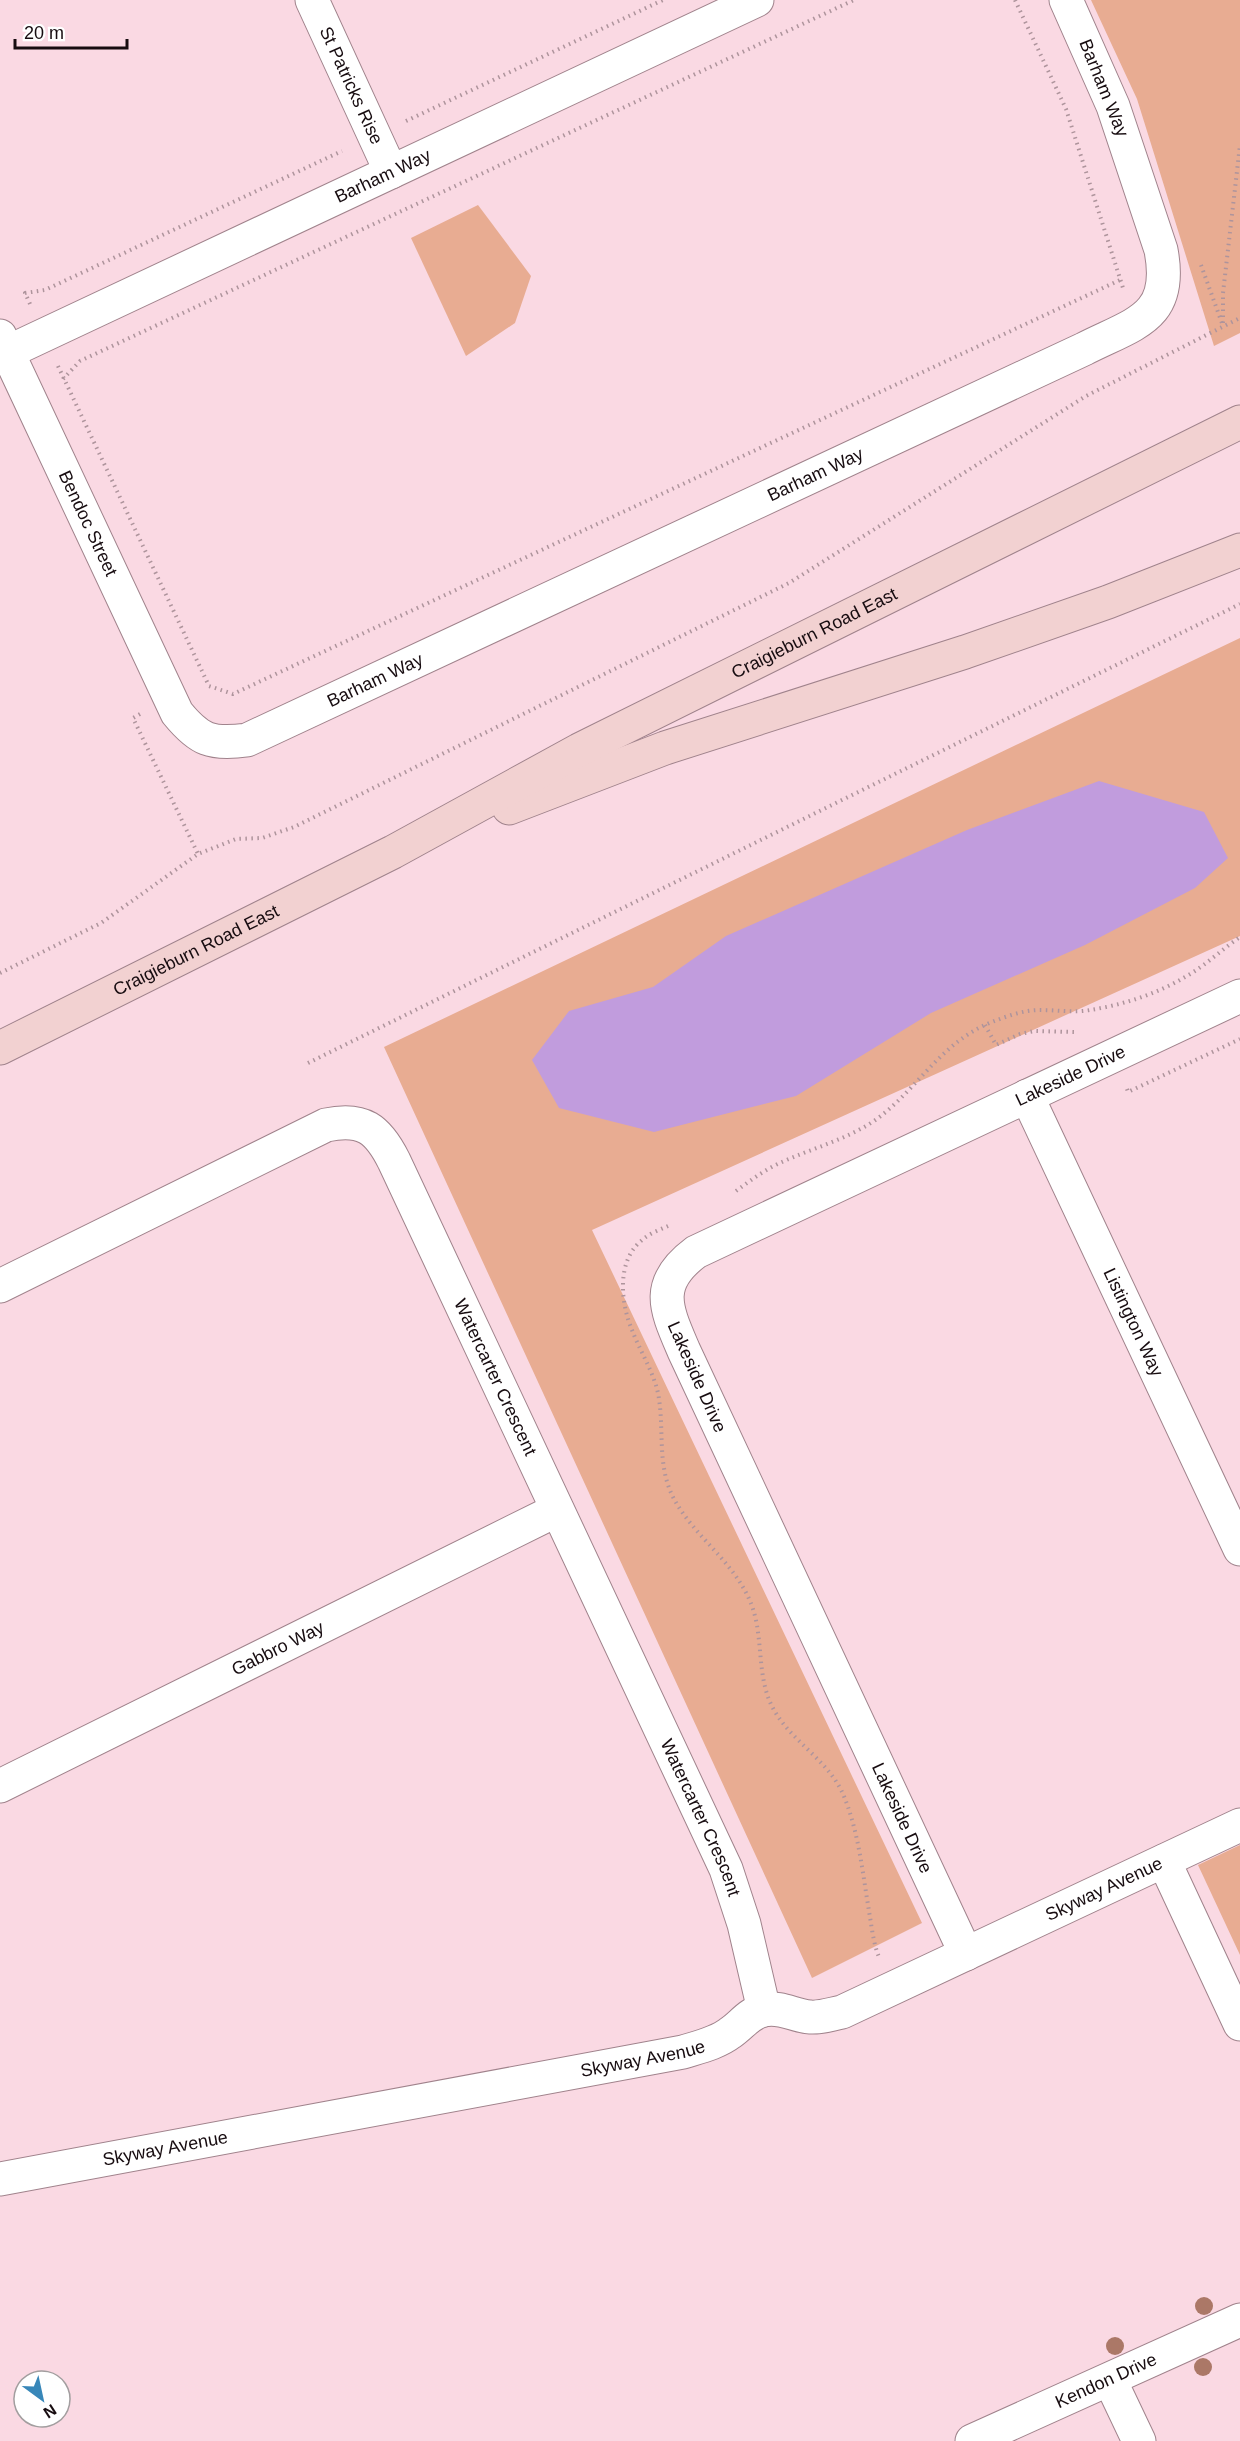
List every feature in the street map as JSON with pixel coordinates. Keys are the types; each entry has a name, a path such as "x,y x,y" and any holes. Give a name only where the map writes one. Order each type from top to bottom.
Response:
{"main road":[{"name":"Craigieburn Road East","path":"0,1048 393,852 579,750 1240,422"},
{"name":"Craigieburn Road East","path":"393,852 665,748 965,652 1108,602 1240,550"}],"street":[{"name":"St Patricks Rise","path":"312,0 391,172"},
{"name":"Barham Way","path":"4,344 44,334 757,0"},
{"name":"Barham Way","path":"177,712 192,731 210,741 227,743 247,740 1138,322 1149,314 1164,287 1165,272 1161,250 1113,106 1066,0"},
{"name":"Bendoc Street","path":"4,344 177,712"},
{"name":"Lakeside Drive","path":"966,1954 669,1317 666,1304 672,1275 680,1263 696,1252 1240,996"},
{"name":"Listington Way","path":"1027,1096 1240,1550"},
{"name":"Watercarter Crescent","path":"0,1286 327,1125 354,1121 376,1134 388,1150 726,1869 744,1924 764,2010"},
{"name":"Gabbro Way","path":"0,1786 557,1509"},
{"name":"Skyway Avenue","path":"0,2179 683,2052 721,2038 732,2032 742,2021 764,2010 785,2010 808,2017 832,2014 966,1954 1240,1825"},
{"path":"1164,1861 1240,2024"},
{"name":"Kendon Drive","path":"972,2441 1240,2320"},
{"path":"1110,2380 1139,2441"}],"path":[{"path":"663,0 45,290 25,293 209,686 233,694 1120,280"},
{"path":"29,396 64,379 80,361 854,0"},
{"path":"1015,0 1066,109 1120,280 1138,322"},
{"path":"1223,326 1223,293 1240,145"},
{"path":"0,973 101,923 198,854 236,839 262,838 294,827 789,583 1086,396 1240,318"},
{"path":"308,1063 1240,604"},
{"path":"985,1025 1015,1013 1038,1010 1088,1011 1155,992 1184,978 1240,937"}],"shaded area":[{"path":"1091,0 1240,0 1240,333 1214,346 1137,99"},
{"path":"478,205 531,276 515,323 466,356 411,238"},
{"path":"1240,638 1240,936 592,1230 922,1923 812,1978 384,1047"},
{"path":"1099,781 1204,812 1228,858 1195,888 1085,945 931,1013 796,1096 654,1132 559,1108 532,1060 569,1011 653,987 726,936 967,830"},
{"path":"1240,1845 1240,1955 1198,1865"}]}
